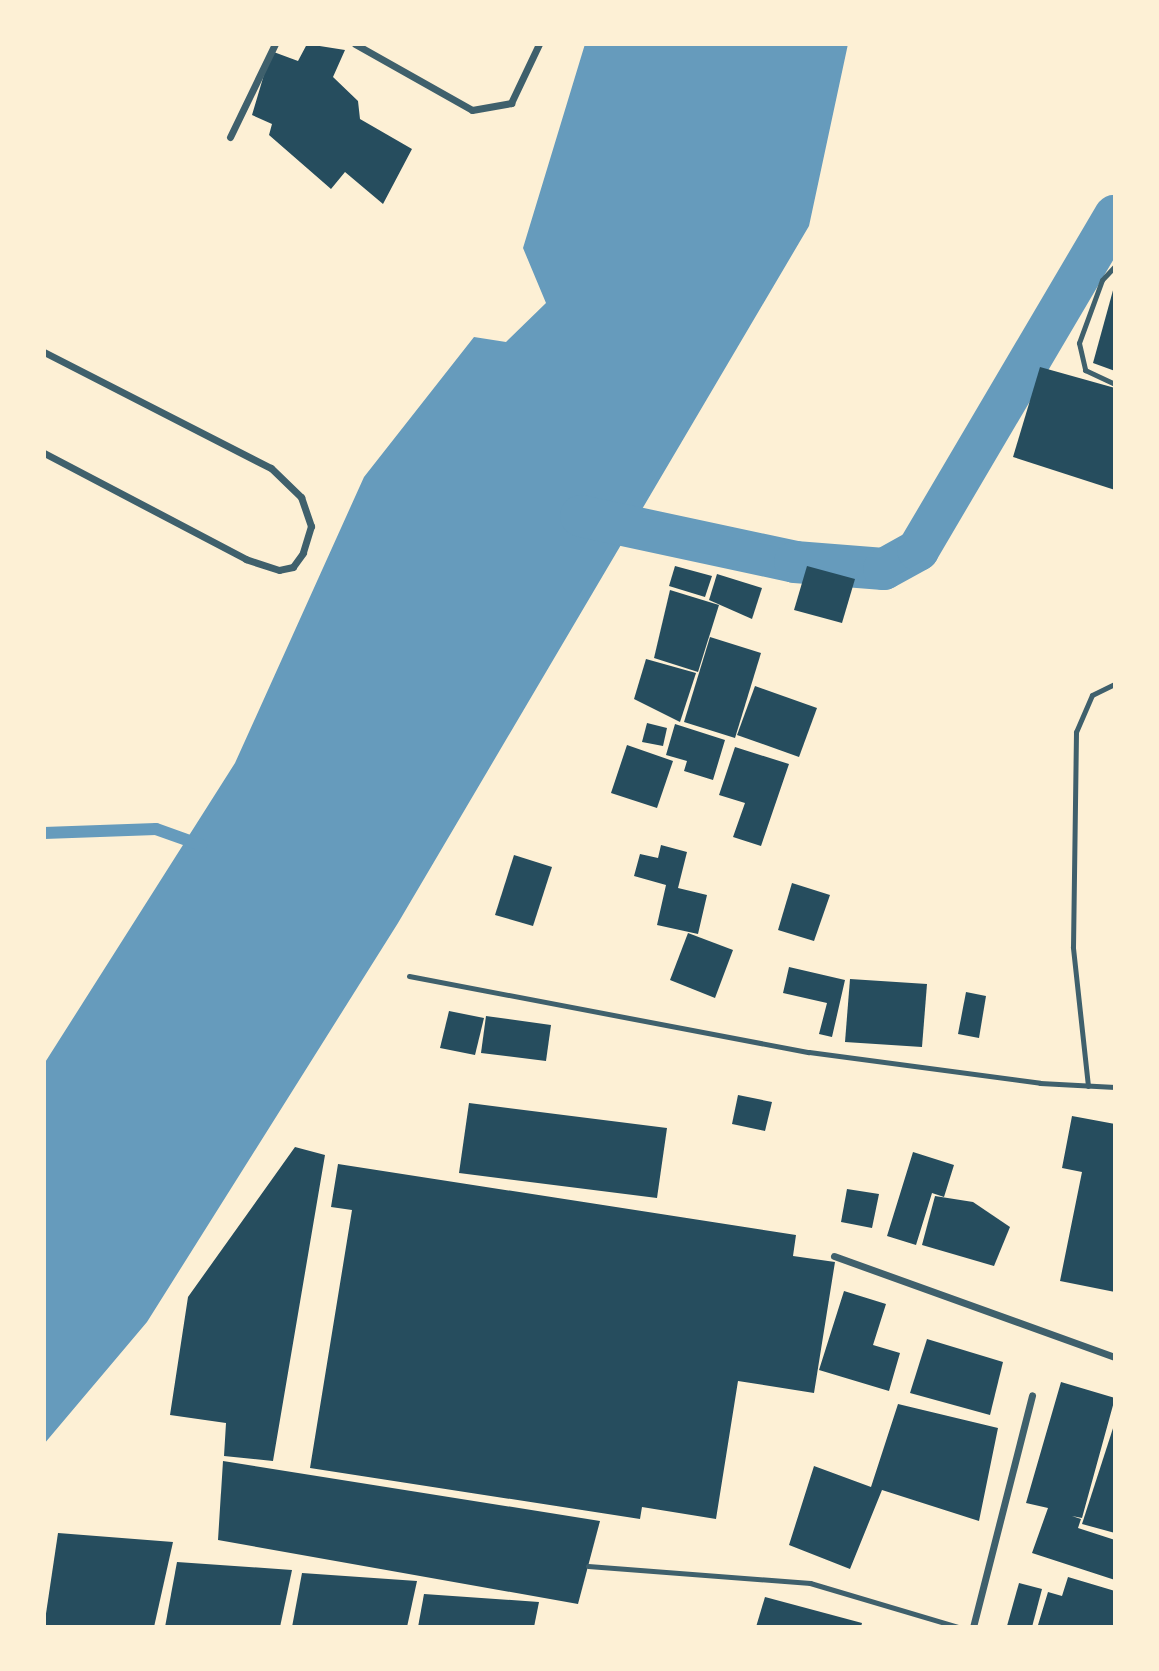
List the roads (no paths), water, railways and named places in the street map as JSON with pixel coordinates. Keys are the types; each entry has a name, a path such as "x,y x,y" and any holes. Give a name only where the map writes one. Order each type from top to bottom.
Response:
{"street":[{"path":"230,137 275,44"},
{"path":"355,44 471,110 511,103 539,44"},
{"path":"44,352 271,468 301,497 311,526 303,553 293,567 279,570 246,559 44,453"},
{"path":"834,1256 1115,1357"},
{"path":"973,1627 1031,1395"}],"lane":[{"path":"1115,266 1102,280 1079,343 1085,370 1115,384"},
{"path":"1088,1086 1073,947 1076,732 1092,695 1115,684"},
{"path":"409,976 809,1052 1115,1087"},
{"path":"588,1566 810,1583 959,1627"}],"water":[{"path":"585,44 848,44 809,226 398,923 147,1322 44,1444 44,1064 235,763 364,477 474,337 506,342 546,303 523,248"}],"waterway":[{"path":"581,516 795,562 884,569 918,550 1115,216"},
{"path":"44,833 156,829 201,845"}]}
